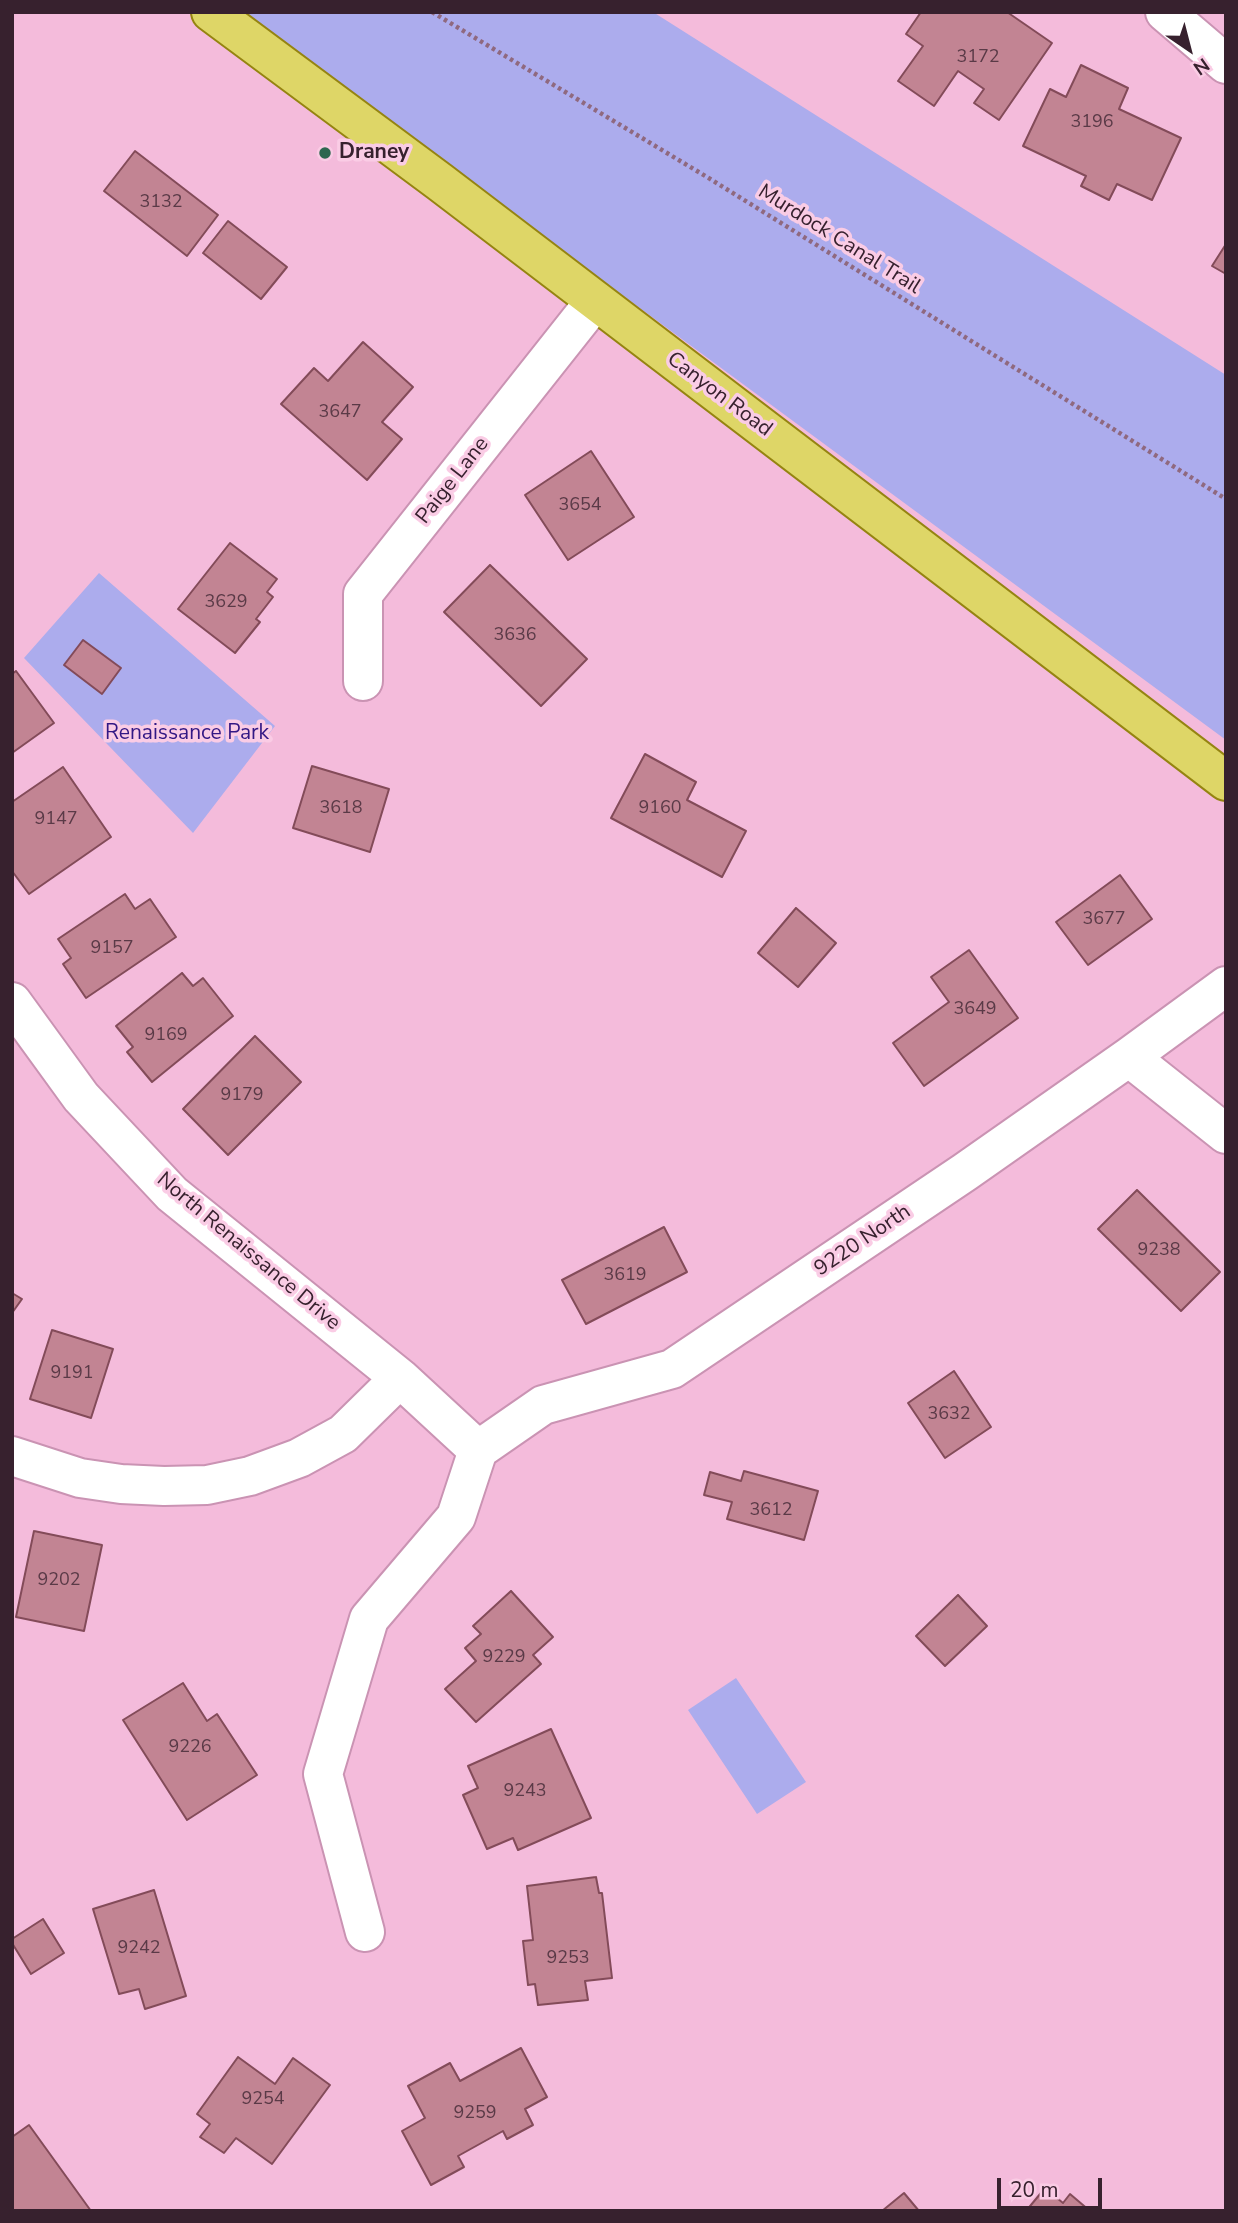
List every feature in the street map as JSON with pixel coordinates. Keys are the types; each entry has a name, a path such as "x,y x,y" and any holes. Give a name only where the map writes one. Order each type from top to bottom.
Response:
{"main road":[{"name":"Canyon Road","path":"211,12 450,190 1226,782"}],"street":[{"path":"1165,12 1226,64"},
{"name":"Paige Lane","path":"363,681 363,594 595,301"},
{"name":"9220 North","path":"478,1450 543,1405 672,1369 965,1172 1226,986"},
{"name":"North Renaissance Drive","path":"12,1002 81,1097 172,1194 400,1378 478,1450"},
{"path":"1129,1057 1226,1134"},
{"path":"12,1457 80,1478 121,1484 207,1485 250,1476 299,1458 343,1434 400,1378"},
{"path":"365,1932 323,1773 369,1619 456,1517 478,1450"}],"path":[{"name":"Murdock Canal Trail","path":"432,12 753,206 1226,499"}],"green space":[{"path":"238,12 653,12 1226,375 1226,740"},
{"name":"Renaissance Park","path":"99,573 275,726 193,833 24,658"},
{"path":"736,1678 806,1782 757,1814 688,1710"}],"building":[{"path":"921,12 1007,12 1052,43 999,120 974,103 984,89 958,71 934,106 898,81 923,46 906,34"},
{"path":"1081,65 1128,88 1119,109 1181,138 1152,200 1117,184 1109,200 1081,186 1086,176 1023,146 1050,89 1066,97"},
{"path":"135,151 218,215 187,256 104,191"},
{"path":"228,221 287,267 261,299 203,253"},
{"path":"1226,244 1226,274 1212,266"},
{"path":"363,342 413,387 382,422 402,439 367,480 281,404 314,368 328,381"},
{"path":"591,451 634,517 568,560 525,495"},
{"path":"230,543 277,579 267,592 273,597 256,619 260,622 235,653 178,609"},
{"path":"490,565 587,659 541,706 444,612"},
{"path":"83,640 121,668 102,694 64,665"},
{"path":"16,671 54,723 12,753 12,674"},
{"path":"645,754 696,782 687,800 746,831 722,877 611,818"},
{"path":"312,766 389,789 370,852 293,828"},
{"path":"63,767 111,837 29,894 12,871 12,802"},
{"path":"1120,875 1152,919 1088,965 1056,922"},
{"path":"125,894 135,909 150,899 176,937 86,998 63,964 71,958 58,939"},
{"path":"796,908 836,943 798,987 758,953"},
{"path":"969,950 1018,1018 924,1086 893,1043 949,1002 931,977"},
{"path":"182,973 193,986 203,978 233,1016 152,1082 127,1052 133,1047 116,1026"},
{"path":"255,1036 301,1082 228,1155 183,1109"},
{"path":"1137,1190 1220,1272 1181,1311 1098,1229"},
{"path":"664,1227 687,1272 586,1324 562,1280"},
{"path":"12,1293 22,1299 12,1313"},
{"path":"52,1330 113,1349 91,1418 30,1399"},
{"path":"954,1371 991,1427 945,1458 908,1403"},
{"path":"744,1471 818,1491 804,1540 727,1519 732,1502 704,1495 710,1472 741,1481"},
{"path":"34,1531 102,1545 84,1631 16,1617"},
{"path":"511,1591 553,1637 533,1655 541,1664 476,1722 445,1689 476,1661 465,1648 481,1634 473,1626"},
{"path":"958,1595 987,1626 945,1666 916,1636"},
{"path":"183,1683 207,1721 217,1714 257,1775 187,1820 123,1720"},
{"path":"551,1729 591,1818 518,1850 513,1838 487,1849 463,1795 478,1788 468,1766"},
{"path":"596,1877 599,1893 602,1893 612,1978 585,1981 588,2000 538,2005 535,1984 528,1985 523,1941 533,1940 527,1886"},
{"path":"154,1890 186,1996 145,2009 139,1989 119,1994 93,1909"},
{"path":"43,1919 64,1953 31,1974 12,1939"},
{"path":"521,2048 547,2097 525,2109 533,2125 507,2139 503,2131 458,2156 464,2167 431,2185 402,2131 425,2118 408,2086 450,2063 460,2081"},
{"path":"238,2057 275,2084 293,2058 330,2085 272,2164 236,2138 224,2153 200,2137 210,2124 197,2114"},
{"path":"29,2125 91,2211 12,2211 12,2137"},
{"path":"1045,2188 1063,2203 1070,2194 1090,2211 1026,2211"},
{"path":"904,2193 919,2211 882,2211"}],"place":[{"name":"Draney","path":"325,153"}]}
